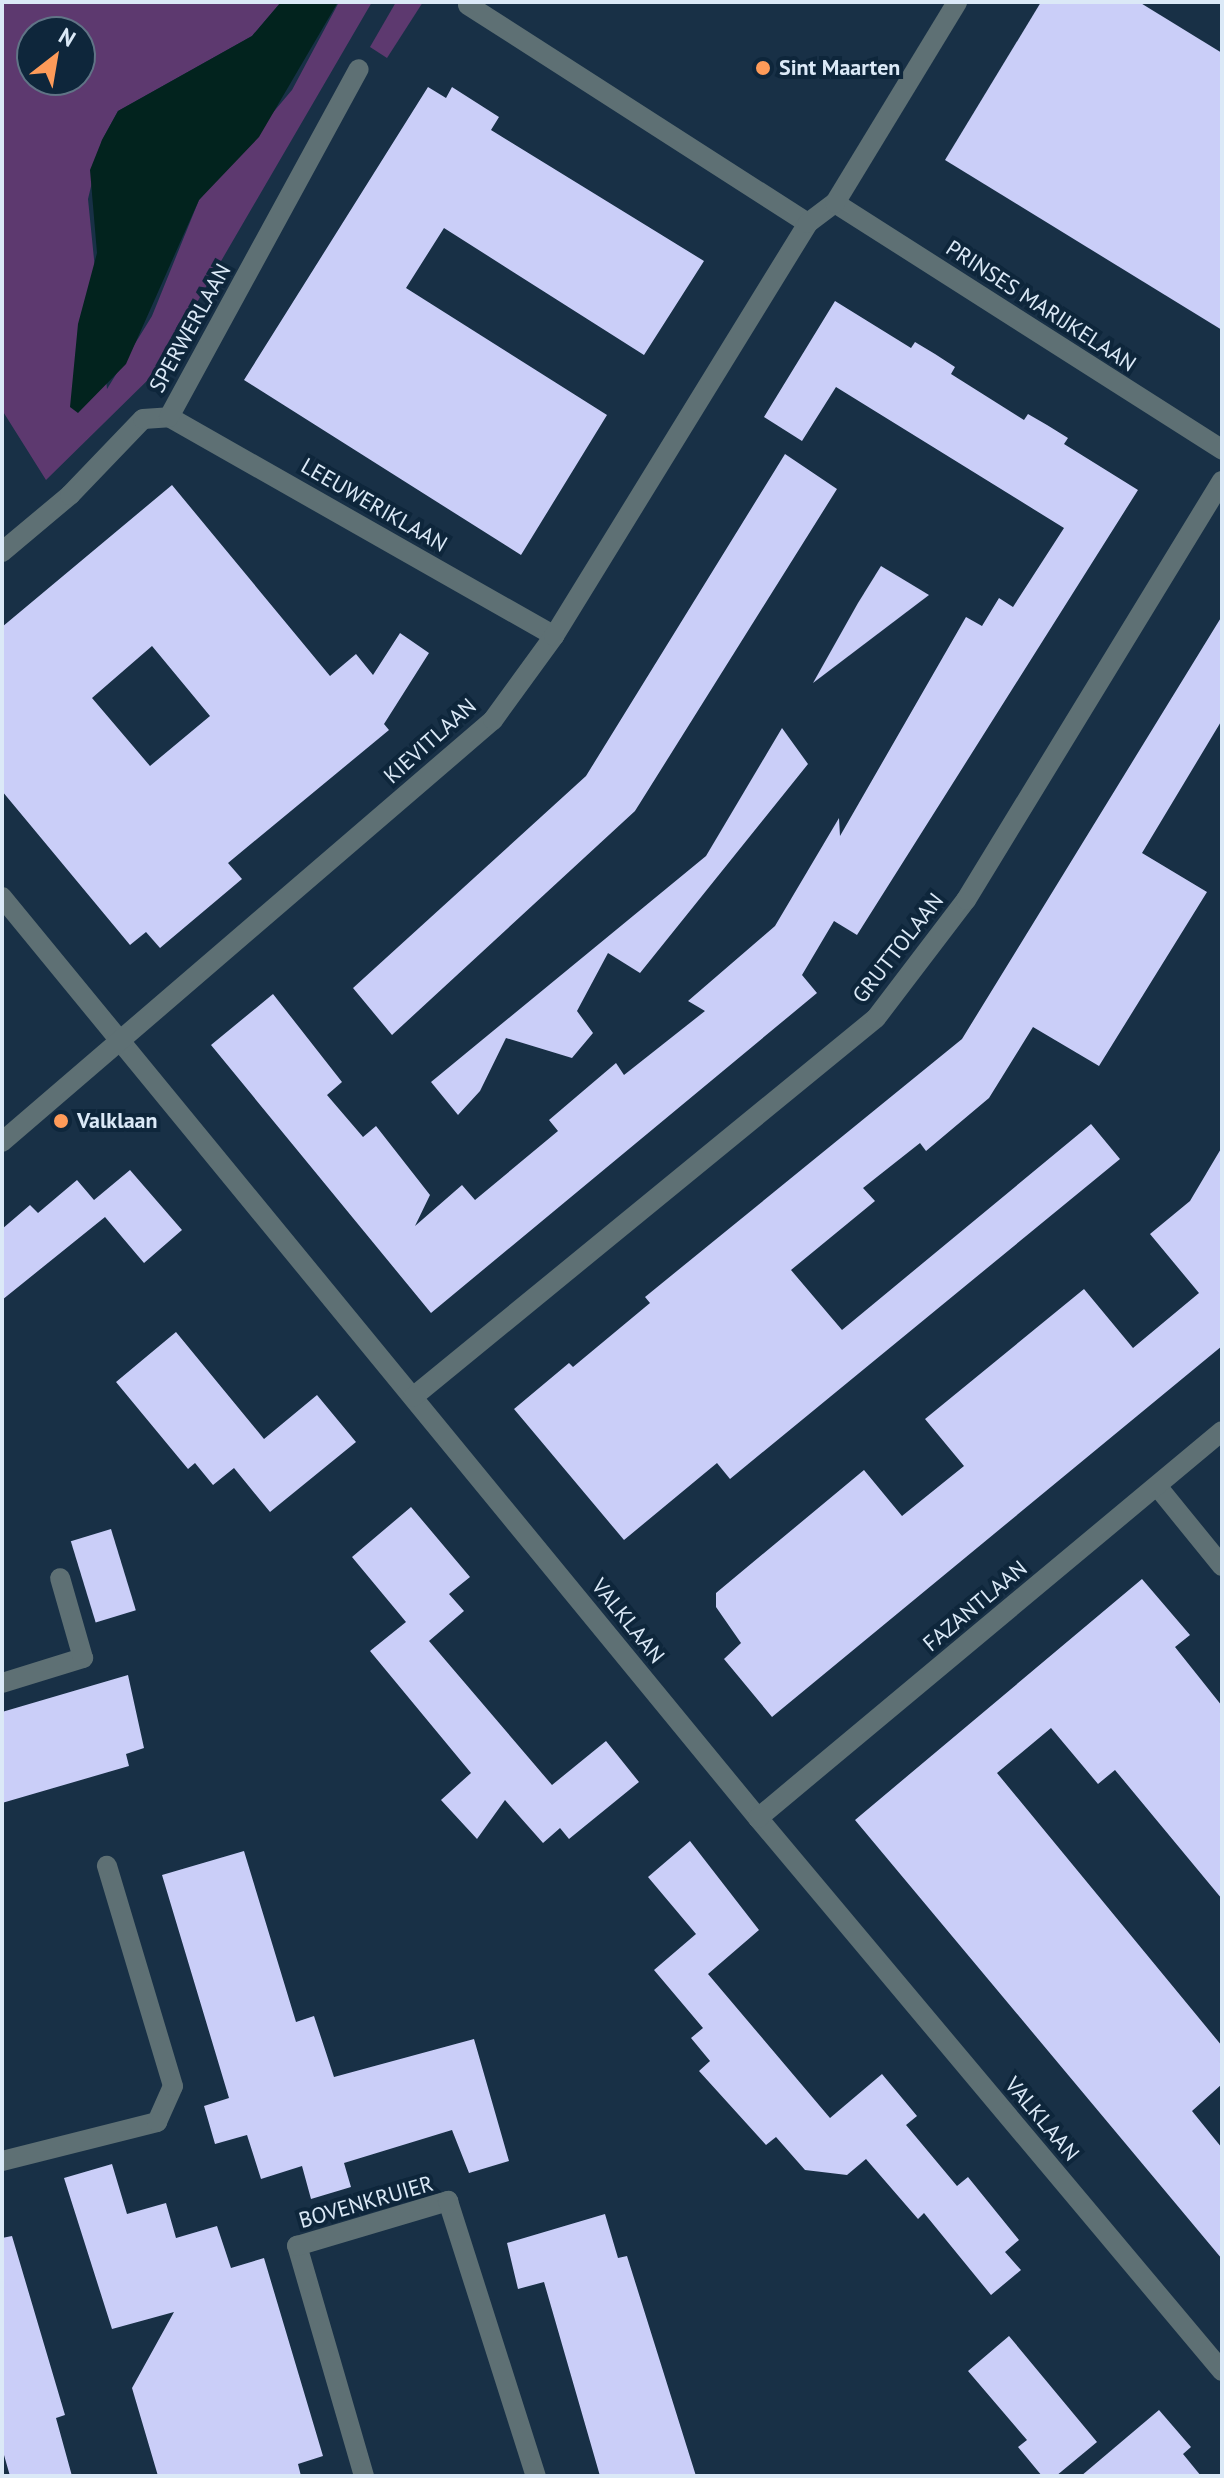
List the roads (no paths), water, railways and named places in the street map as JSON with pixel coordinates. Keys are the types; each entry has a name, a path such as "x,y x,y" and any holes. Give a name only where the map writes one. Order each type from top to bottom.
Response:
{"street":[{"path":"835,203 957,2"},
{"path":"468,5 808,223"},
{"name":"SPERWERLAAN","path":"2,552 70,495 143,419 169,417 359,69"},
{"name":"KIEVITLAAN","path":"2,1142 122,1044 493,720 554,636 808,223 835,203"},
{"name":"PRINSES MARIJKELAAN","path":"835,203 1222,450"},
{"name":"LEEUWERIKLAAN","path":"169,417 554,636"},
{"name":"GRUTTOLAAN","path":"413,1397 876,1018 966,900 1222,481"},
{"name":"VALKLAAN","path":"2,897 758,1818 1222,2371"},
{"name":"FAZANTLAAN","path":"758,1818 1222,1431"},
{"path":"1157,1486 1222,1566"},
{"path":"2,1683 83,1658 60,1578"},
{"path":"2,2161 157,2122 173,2086 107,1866"},
{"name":"BOVENKRUIER","path":"364,2476 297,2246 448,2201 536,2476"}],"place":[{"name":"Sint Maarten","path":"763,68"},
{"name":"Valklaan","path":"61,1121"}]}
